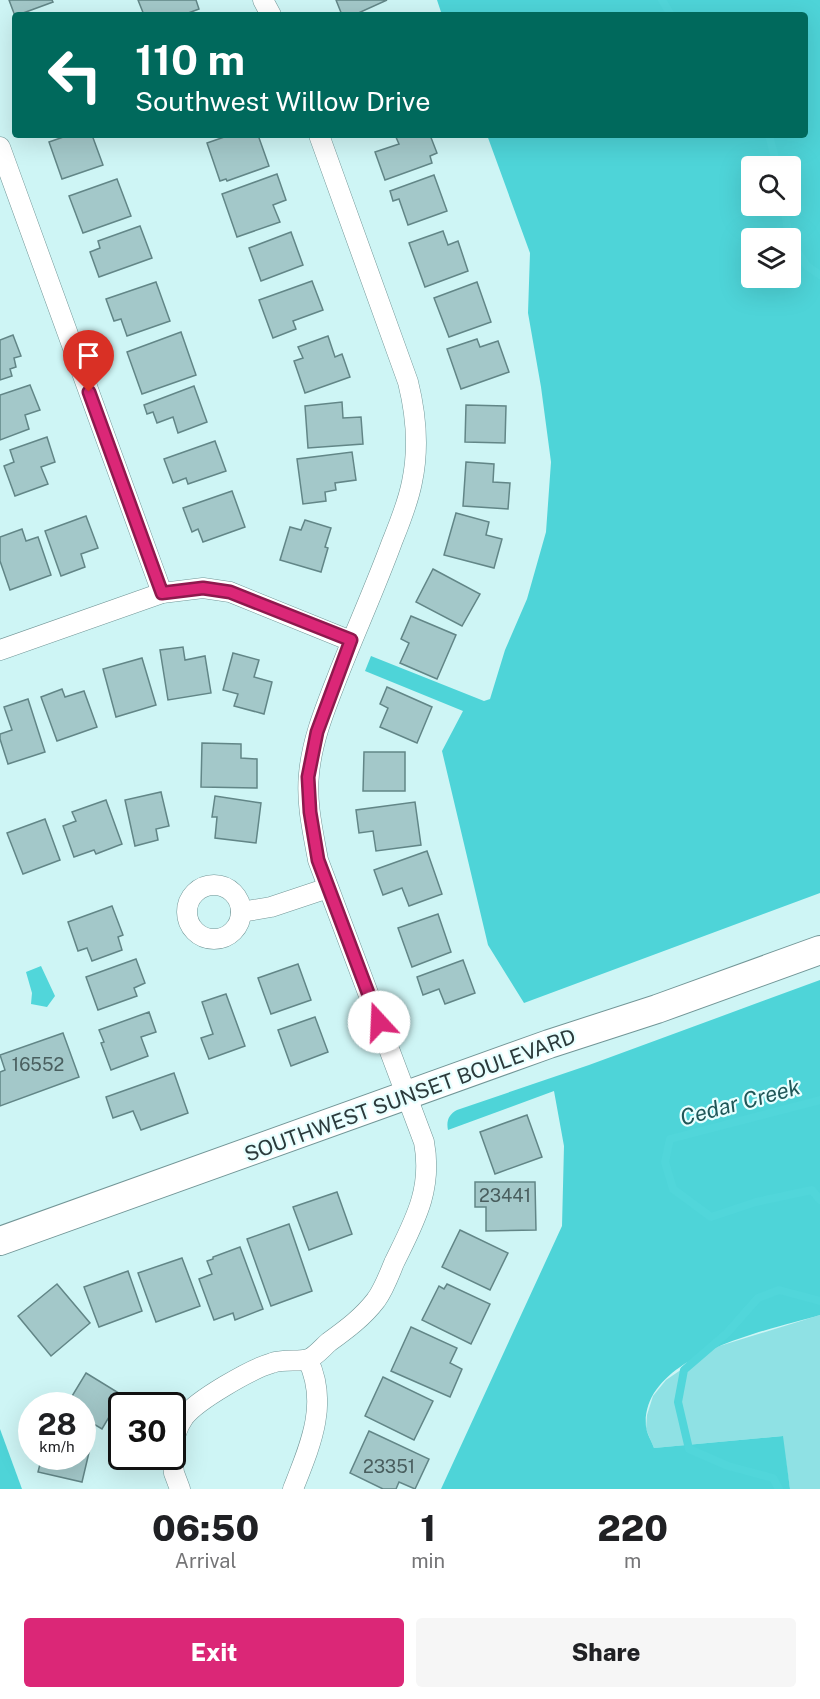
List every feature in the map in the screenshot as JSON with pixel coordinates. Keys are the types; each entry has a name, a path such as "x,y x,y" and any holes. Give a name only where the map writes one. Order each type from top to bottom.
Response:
{"main road":[{"name":"SOUTHWEST SUNSET BOULEVARD","path":"0,1241 549,1044 719,987 820,950"}],"street":[{"path":"186,1415 198,1403 254,1370 273,1362 290,1359 308,1360 351,1327 378,1297 418,1214 423,1200 428,1160 408,1095 318,860 312,830 308,777 317,732 351,640 373,592 406,506 413,480 416,448 412,401 402,364 320,138"},
{"path":"0,147 162,593"},
{"path":"0,650 162,593 203,588 230,592 351,640"},
{"path":"241,912 271,907 328,888"},
{"path":"293,1489 313,1431 318,1408 318,1388 308,1360"},
{"path":"174,1470 180,1489"}],"shaded area":[{"path":"437,0 820,0 820,893 524,1003 488,945 442,751 463,711 365,671 371,656 484,701 490,699 505,650 527,599 546,532 551,462 528,313 530,253 488,138 808,138 808,12 441,12"},
{"path":"41,966 55,996 47,1007 31,1004 32,993 26,972"},
{"path":"820,980 820,1315 741,1338 685,1364 663,1381 650,1402 646,1427 654,1448 783,1436 790,1489 441,1489 562,1226 564,1146 554,1091 448,1130 450,1116 457,1110 589,1065"},
{"path":"820,1315 820,1489 790,1489 782,1436 654,1448 646,1429 647,1415 653,1396 666,1380 713,1348"},
{"path":"0,1429 22,1489 0,1489"}],"building":[{"path":"9,0 52,0 53,2 26,12 14,12"},
{"path":"138,0 196,0 199,9 191,12 143,12"},
{"path":"336,0 387,0 361,12 341,12"},
{"path":"60,138 93,138 103,165 62,179 49,142"},
{"path":"221,138 259,138 269,166 227,181 226,179 220,181 207,143"},
{"path":"396,138 431,138 437,153 430,156 432,163 385,180 375,152 399,144"},
{"path":"277,174 286,200 273,205 280,222 237,237 222,194"},
{"path":"434,175 447,211 408,225 399,199 393,201 390,191"},
{"path":"117,179 131,216 83,233 69,196"},
{"path":"140,226 152,258 99,277 90,252 100,248 98,241"},
{"path":"443,231 448,245 458,241 468,271 425,287 409,243"},
{"path":"291,232 303,265 261,281 249,248"},
{"path":"312,281 323,310 293,321 296,329 273,338 259,300"},
{"path":"156,282 170,321 127,336 121,319 114,321 106,299"},
{"path":"477,282 491,322 449,337 434,298"},
{"path":"181,332 196,375 142,394 127,352"},
{"path":"13,335 21,356 14,358 16,367 10,369 12,376 0,380 0,340"},
{"path":"328,336 335,357 342,354 350,377 305,393 294,361 303,358 298,347"},
{"path":"477,339 480,347 498,341 509,372 461,389 447,349"},
{"path":"30,385 40,410 25,415 29,429 0,440 0,395"},
{"path":"194,386 207,422 178,433 173,417 157,423 153,412 147,414 144,405"},
{"path":"342,402 343,418 361,417 363,444 308,448 305,406"},
{"path":"466,405 506,406 505,443 465,442"},
{"path":"47,437 55,462 41,467 48,484 15,496 4,466 14,462 10,450"},
{"path":"215,441 226,471 188,484 186,478 173,483 164,459"},
{"path":"352,452 356,480 335,483 336,490 325,492 326,501 303,504 297,459"},
{"path":"466,462 494,464 493,482 510,483 508,509 463,506"},
{"path":"232,491 245,527 203,542 198,529 192,532 183,508"},
{"path":"456,513 489,522 486,535 502,539 494,568 444,555"},
{"path":"86,516 98,548 81,554 85,567 61,576 45,531"},
{"path":"305,520 331,528 321,572 280,560 290,527 301,530"},
{"path":"22,529 26,541 38,537 51,575 10,590 0,561 0,537"},
{"path":"433,569 480,594 462,626 416,602"},
{"path":"411,616 456,635 437,679 400,663 409,643 401,639"},
{"path":"183,647 185,660 205,656 211,693 168,700 160,650"},
{"path":"233,653 259,660 254,677 272,682 264,714 234,706 238,694 223,690"},
{"path":"142,658 156,705 116,717 103,669"},
{"path":"387,687 432,707 417,743 380,727 388,708 380,704"},
{"path":"62,689 65,697 84,691 97,727 57,741 41,697"},
{"path":"28,699 45,752 8,764 0,734 12,730 4,707"},
{"path":"202,743 241,744 241,758 257,759 257,788 201,787"},
{"path":"364,752 405,752 405,791 363,791"},
{"path":"161,792 169,826 156,829 158,840 135,846 125,800"},
{"path":"215,796 261,803 256,843 215,838 217,817 212,817"},
{"path":"106,800 122,844 96,854 94,850 74,857 63,826 76,821 72,812"},
{"path":"415,802 421,845 376,851 373,831 359,833 356,810"},
{"path":"45,819 60,860 23,874 7,833"},
{"path":"427,851 442,894 409,906 402,888 383,895 374,870"},
{"path":"112,906 123,935 118,937 122,950 92,961 87,948 78,951 68,922"},
{"path":"438,914 451,952 412,967 398,928"},
{"path":"136,959 145,983 134,988 137,996 98,1010 86,977"},
{"path":"463,960 475,993 445,1004 439,989 423,995 417,977"},
{"path":"298,964 311,1000 271,1014 258,978"},
{"path":"226,994 245,1046 209,1059 201,1038 213,1034 202,1002"},
{"path":"149,1012 156,1032 141,1037 148,1056 111,1070 101,1043 104,1042 99,1030"},
{"path":"315,1017 328,1052 291,1066 278,1030"},
{"path":"63,1033 79,1077 0,1106 0,1072 5,1070 0,1055"},
{"path":"174,1073 188,1113 141,1130 133,1111 113,1118 106,1097"},
{"path":"527,1115 542,1157 495,1174 480,1132"},
{"path":"475,1182 535,1182 536,1230 486,1231 486,1207 475,1207"},
{"path":"337,1192 352,1234 309,1250 293,1207"},
{"path":"289,1224 312,1291 271,1306 247,1239"},
{"path":"460,1230 508,1253 490,1290 442,1267"},
{"path":"240,1247 263,1309 235,1320 233,1313 214,1320 199,1279 212,1274 207,1261"},
{"path":"182,1258 200,1306 156,1322 138,1273"},
{"path":"128,1271 142,1311 99,1327 84,1287"},
{"path":"57,1284 90,1323 51,1356 18,1316"},
{"path":"447,1284 490,1304 471,1344 422,1320 439,1286 444,1289"},
{"path":"411,1327 457,1348 450,1363 462,1369 450,1397 391,1371"},
{"path":"86,1373 117,1392 108,1392 108,1419 102,1429 96,1425 96,1392 74,1392"},
{"path":"383,1377 433,1401 414,1440 365,1416"},
{"path":"369,1431 429,1459 415,1489 399,1482 396,1489 383,1489 350,1473"},
{"path":"38,1470 85,1470 82,1482 38,1472"}],"waterway":[{"name":"Cedar Creek","path":"662,0 669,12"},
{"name":"Cedar Creek","path":"770,138 774,156"},
{"name":"Cedar Creek","path":"786,216 787,228"},
{"name":"Cedar Creek","path":"801,257 807,266 820,275"},
{"name":"Cedar Creek","path":"820,1100 670,1139 665,1162 673,1189 711,1217 756,1202 812,1190 820,1200"},
{"name":"Cedar Creek","path":"779,1489 773,1478 728,1466 689,1449 678,1402 684,1370 727,1333 758,1298 779,1290 820,1301"}],"route":[{"path":"89,392 162,593 203,588 230,592 351,640 317,732 309,766 308,793 318,860 379,1022"}]}
